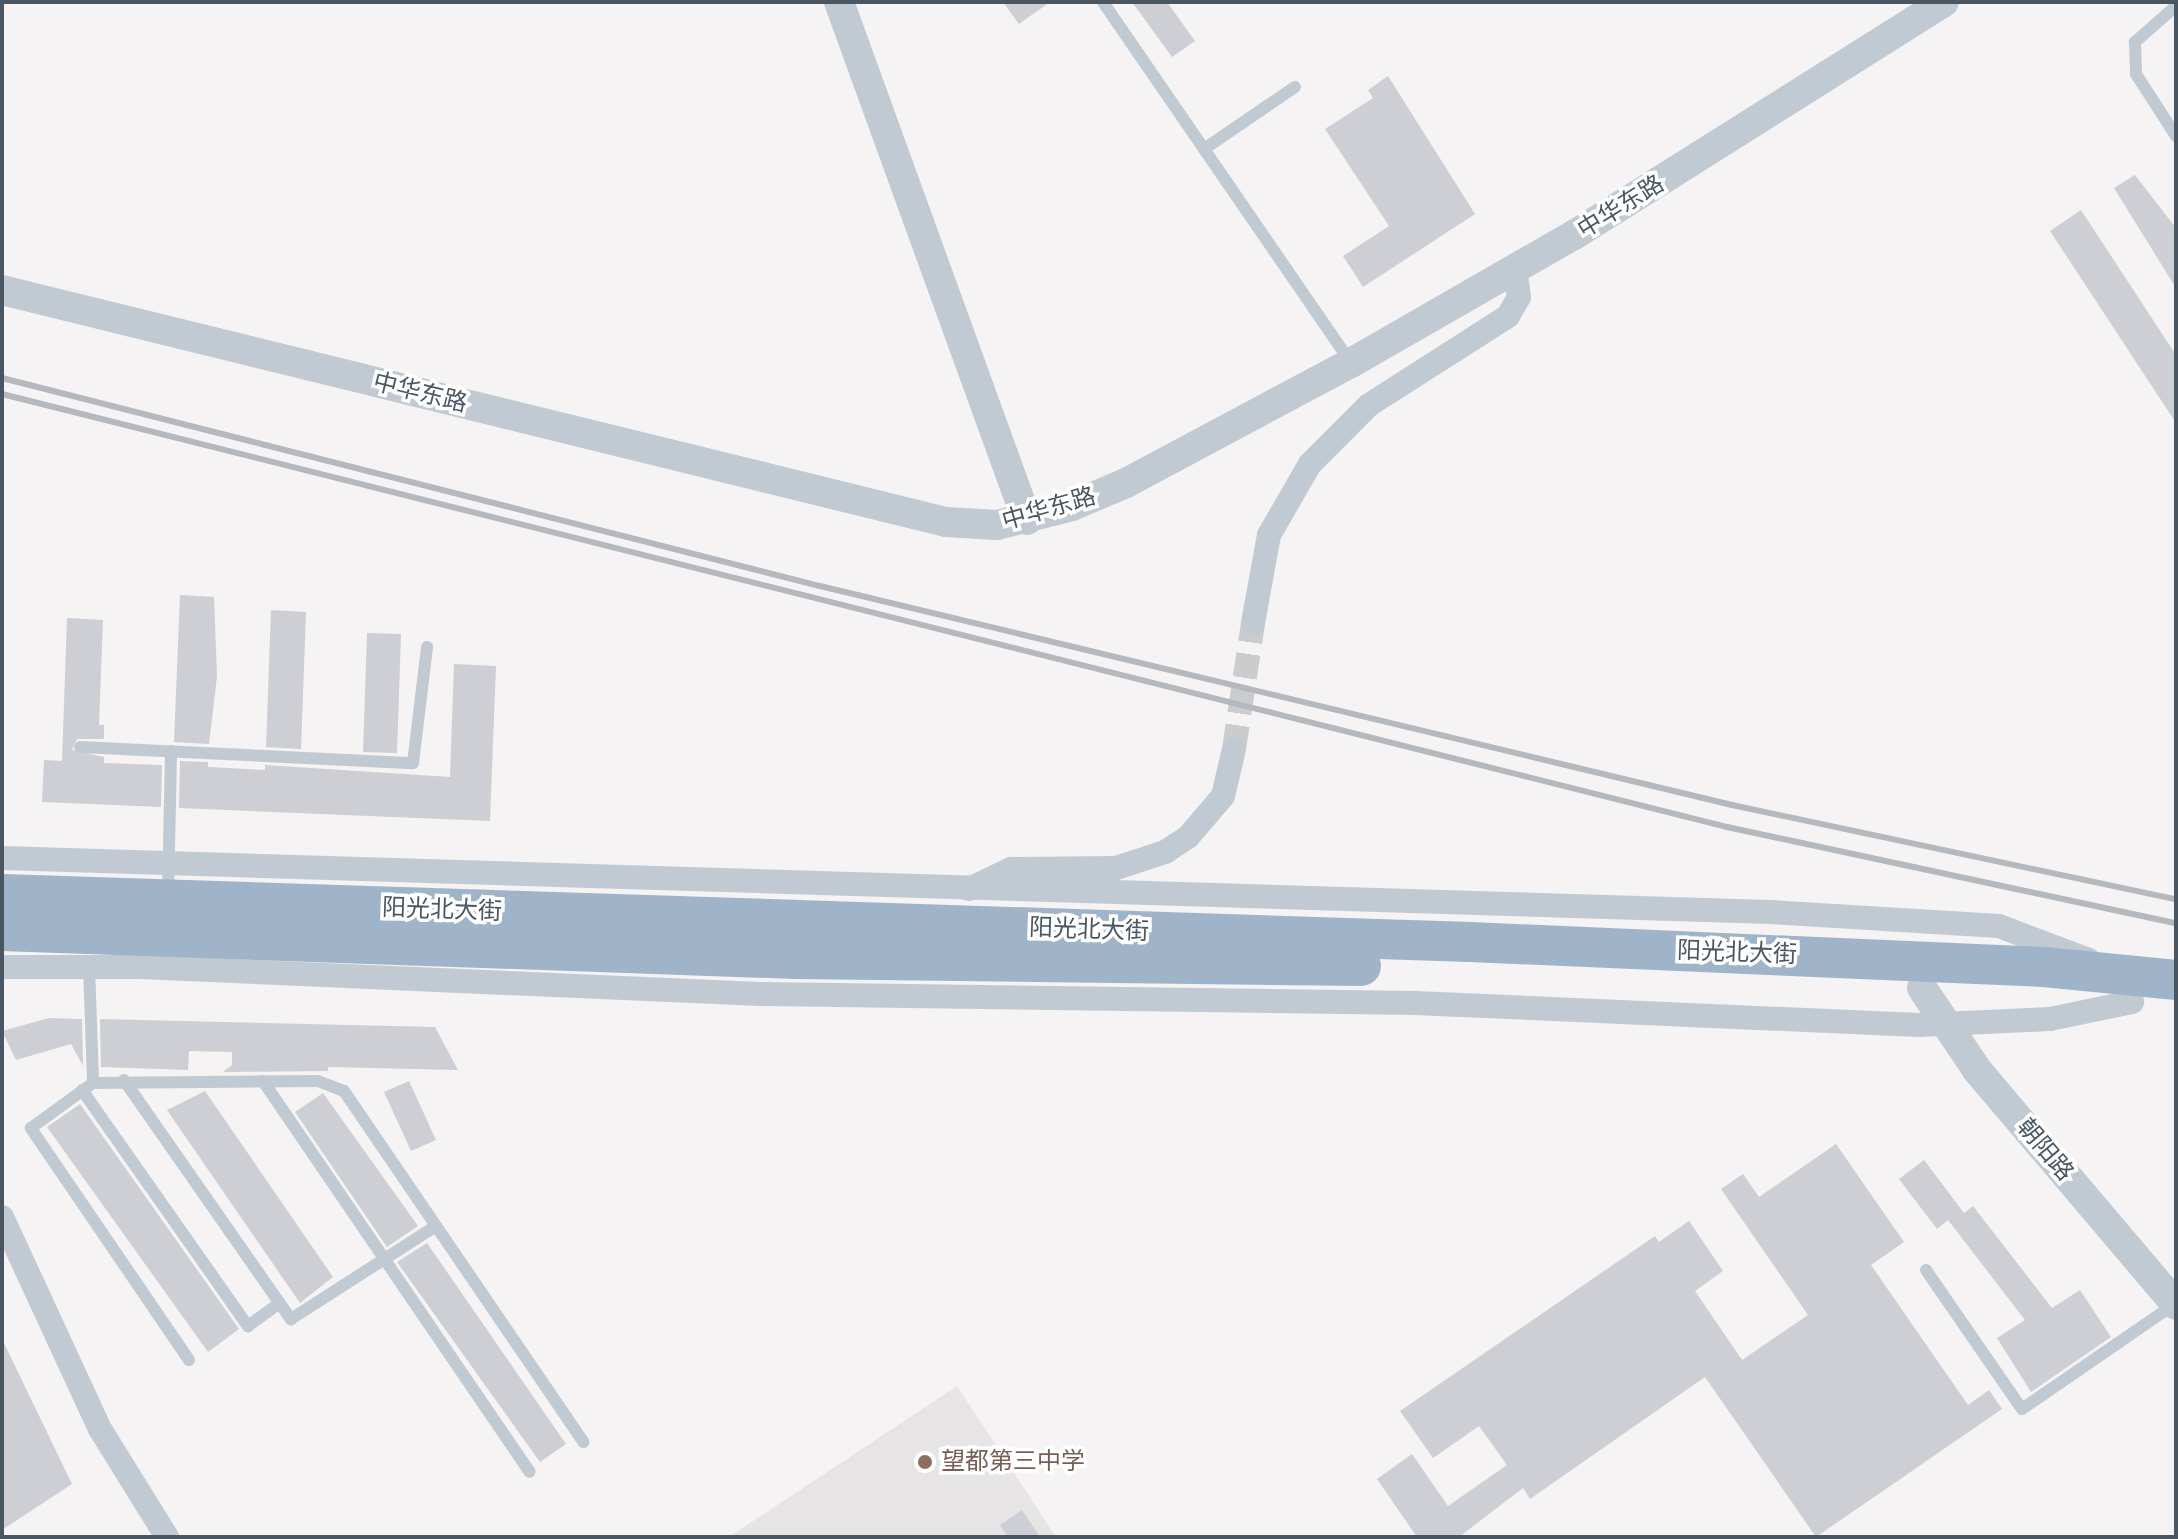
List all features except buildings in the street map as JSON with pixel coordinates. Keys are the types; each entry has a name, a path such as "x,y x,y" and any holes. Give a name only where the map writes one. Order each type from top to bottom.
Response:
{"highway":[{"name":"阳光北大街","path":"2,894 168,882 950,926 1501,943 2128,988 2176,1007"},
{"name":"阳光北大街","path":"2,931 796,959 1365,966 1922,988 2128,988 2176,980"}],"street":[{"path":"839,2 1027,520"},
{"name":"中华东路","path":"2,290 946,522 980,527 1027,520 1126,483 1351,363 1515,270 1944,2"},
{"path":"1253,623 1269,535 1310,464 1369,405 1508,316 1519,297 1515,270"},
{"path":"950,926 968,889 1011,869 1116,868 1165,852 1188,837 1223,796 1234,749"},
{"path":"2,858 168,882 968,889 1771,912 1999,926 2128,988"},
{"path":"2,967 89,966 760,994 1415,1003 1947,1024 2050,1019 2128,988"},
{"name":"朝阳路","path":"1922,988 1977,1070 2175,1304"},
{"path":"2,1217 100,1429 167,1537"}],"lane":[{"path":"1103,2 1351,363"},
{"path":"2176,6 2135,42 2136,74 2176,136"},
{"path":"1204,149 1295,87"},
{"path":"80,747 413,763 427,647"},
{"path":"168,882 171,751"},
{"path":"89,966 88,1086 248,1326 280,1303"},
{"path":"124,1080 291,1319 436,1226"},
{"path":"189,1360 31,1128 88,1086 124,1080 318,1081 344,1091 583,1442"},
{"path":"263,1081 530,1472"},
{"path":"1926,1270 2022,1409 2175,1304"}],"shaded area":[{"name":"望都第三中学","path":"957,1386 1056,1537 729,1537"}],"tunnel":[{"path":"1234,749 1253,623"}],"railway":[{"path":"2,378 820,586 1732,805 2176,899"},
{"path":"2,394 1727,827 2176,923"}],"place":[{"name":"望都第三中学","path":"925,1462"}]}
